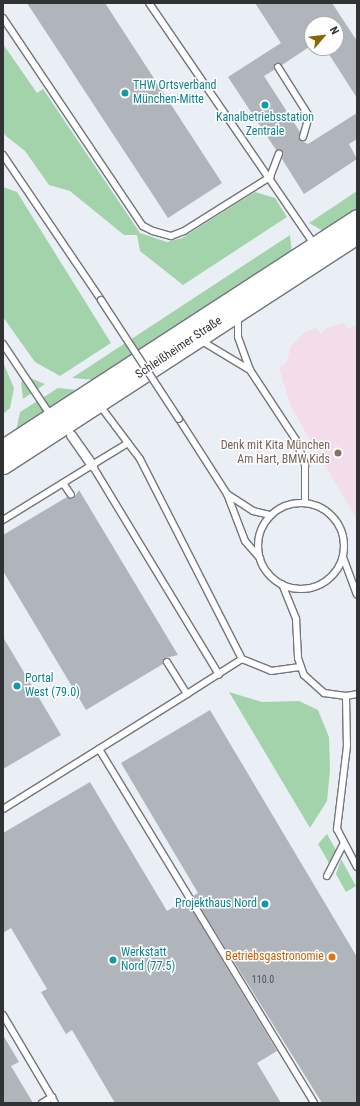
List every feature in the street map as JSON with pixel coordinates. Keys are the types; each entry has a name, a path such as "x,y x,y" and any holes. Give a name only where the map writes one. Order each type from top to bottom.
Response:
{"main road":[{"name":"Schleißheimer Straße","path":"3,464 238,309 319,251 357,218"},
{"name":"Schleißheimer Straße","path":"3,448 51,416 319,251 357,234"}],"street":[{"path":"71,436 92,465"}],"lane":[{"path":"149,3 270,177 319,251"},
{"path":"3,18 143,226 171,236 270,177 278,154"},
{"path":"278,67 309,116 303,137"},
{"path":"3,154 228,494 238,528 260,558 269,575 282,584 300,589 319,585 335,572 343,557"},
{"path":"238,309 238,337 250,370 296,440 305,466 305,502"},
{"path":"195,338 250,370"},
{"path":"3,344 51,416"},
{"path":"98,402 140,459 242,659 271,671 300,667"},
{"path":"3,520 128,443"},
{"path":"92,465 219,676"},
{"path":"63,483 71,495"},
{"path":"228,494 253,511 271,515"},
{"path":"260,558 260,535 271,515 288,504 305,502 321,507 334,517 344,536 343,557 357,595"},
{"path":"282,584 296,619 300,667 316,688 332,696 357,694"},
{"path":"3,809 187,694 219,676 242,659"},
{"path":"167,662 187,694"},
{"path":"346,696 347,746 337,829 357,867"},
{"path":"99,749 314,1103"},
{"path":"327,876 344,843"},
{"path":"3,1015 53,1100 42,1103"}],"shaded area":[{"name":"Denk mit Kita München Am Hart, BMW Kids","path":"344,323 348,329 357,324 357,520 291,407 279,368 286,363 291,346 306,331 317,328 320,334 328,327"}],"green space":[{"path":"3,44 37,93 43,89 140,233 167,242 182,238 255,192 275,198 287,217 183,285 140,251 137,235 124,235 70,191 49,185 25,151 3,132"},
{"path":"3,187 17,192 111,343 60,376 35,362 3,317"},
{"path":"357,191 357,210 325,232 309,223"},
{"path":"290,235 292,253 95,380 72,378"},
{"path":"3,362 14,388 10,408 3,414"},
{"path":"28,377 45,384 23,399 21,382"},
{"path":"58,388 77,390 16,431 20,412"},
{"path":"229,692 262,702 299,701 318,710 329,737 330,770 327,801 310,828"},
{"path":"327,834 336,850 329,863 318,844"},
{"path":"341,859 356,886 346,892 336,874"}],"building":[{"name":"THW Ortsverband München-Mitte","path":"27,3 105,3 222,183 168,218"},
{"name":"Kanalbetriebsstation Zentrale","path":"255,3 332,3 341,16 304,16 304,50 282,65 275,63 274,70 264,76 300,132 300,140 308,144 357,113 357,139 349,144 357,159 304,194 282,159 283,152 276,150 228,77 281,43"},
{"name":"Kanalbetriebsstation Zentrale","path":"344,21 357,41 357,98 330,56 344,56"},
{"path":"79,490 178,655 165,658 163,664 86,710 3,571 3,535 67,497 73,499"},
{"name":"Portal West (79.0)","path":"3,637 61,735 3,769"},
{"name":"Projekthaus Nord","path":"210,710 357,957 357,1103 322,1103 193,896 198,893 121,763"},
{"name":"Werkstatt Nord (77.5)","path":"90,782 167,911 186,900 277,1051 257,1063 281,1103 115,1103 72,1030 66,1034 41,992 47,989 11,928 3,933 3,833"},
{"path":"3,1035 19,1062 11,1066 33,1103 3,1103"}],"place":[{"name":"THW Ortsverband München-Mitte","path":"125,93"},
{"name":"Kanalbetriebsstation Zentrale","path":"265,105"},
{"name":"Denk mit Kita München Am Hart, BMW Kids","path":"338,453"},
{"name":"Portal West (79.0)","path":"17,686"},
{"name":"Projekthaus Nord","path":"265,904"},
{"name":"Betriebsgastronomie","path":"332,957"},
{"name":"Werkstatt Nord (77.5)","path":"113,960"}]}
